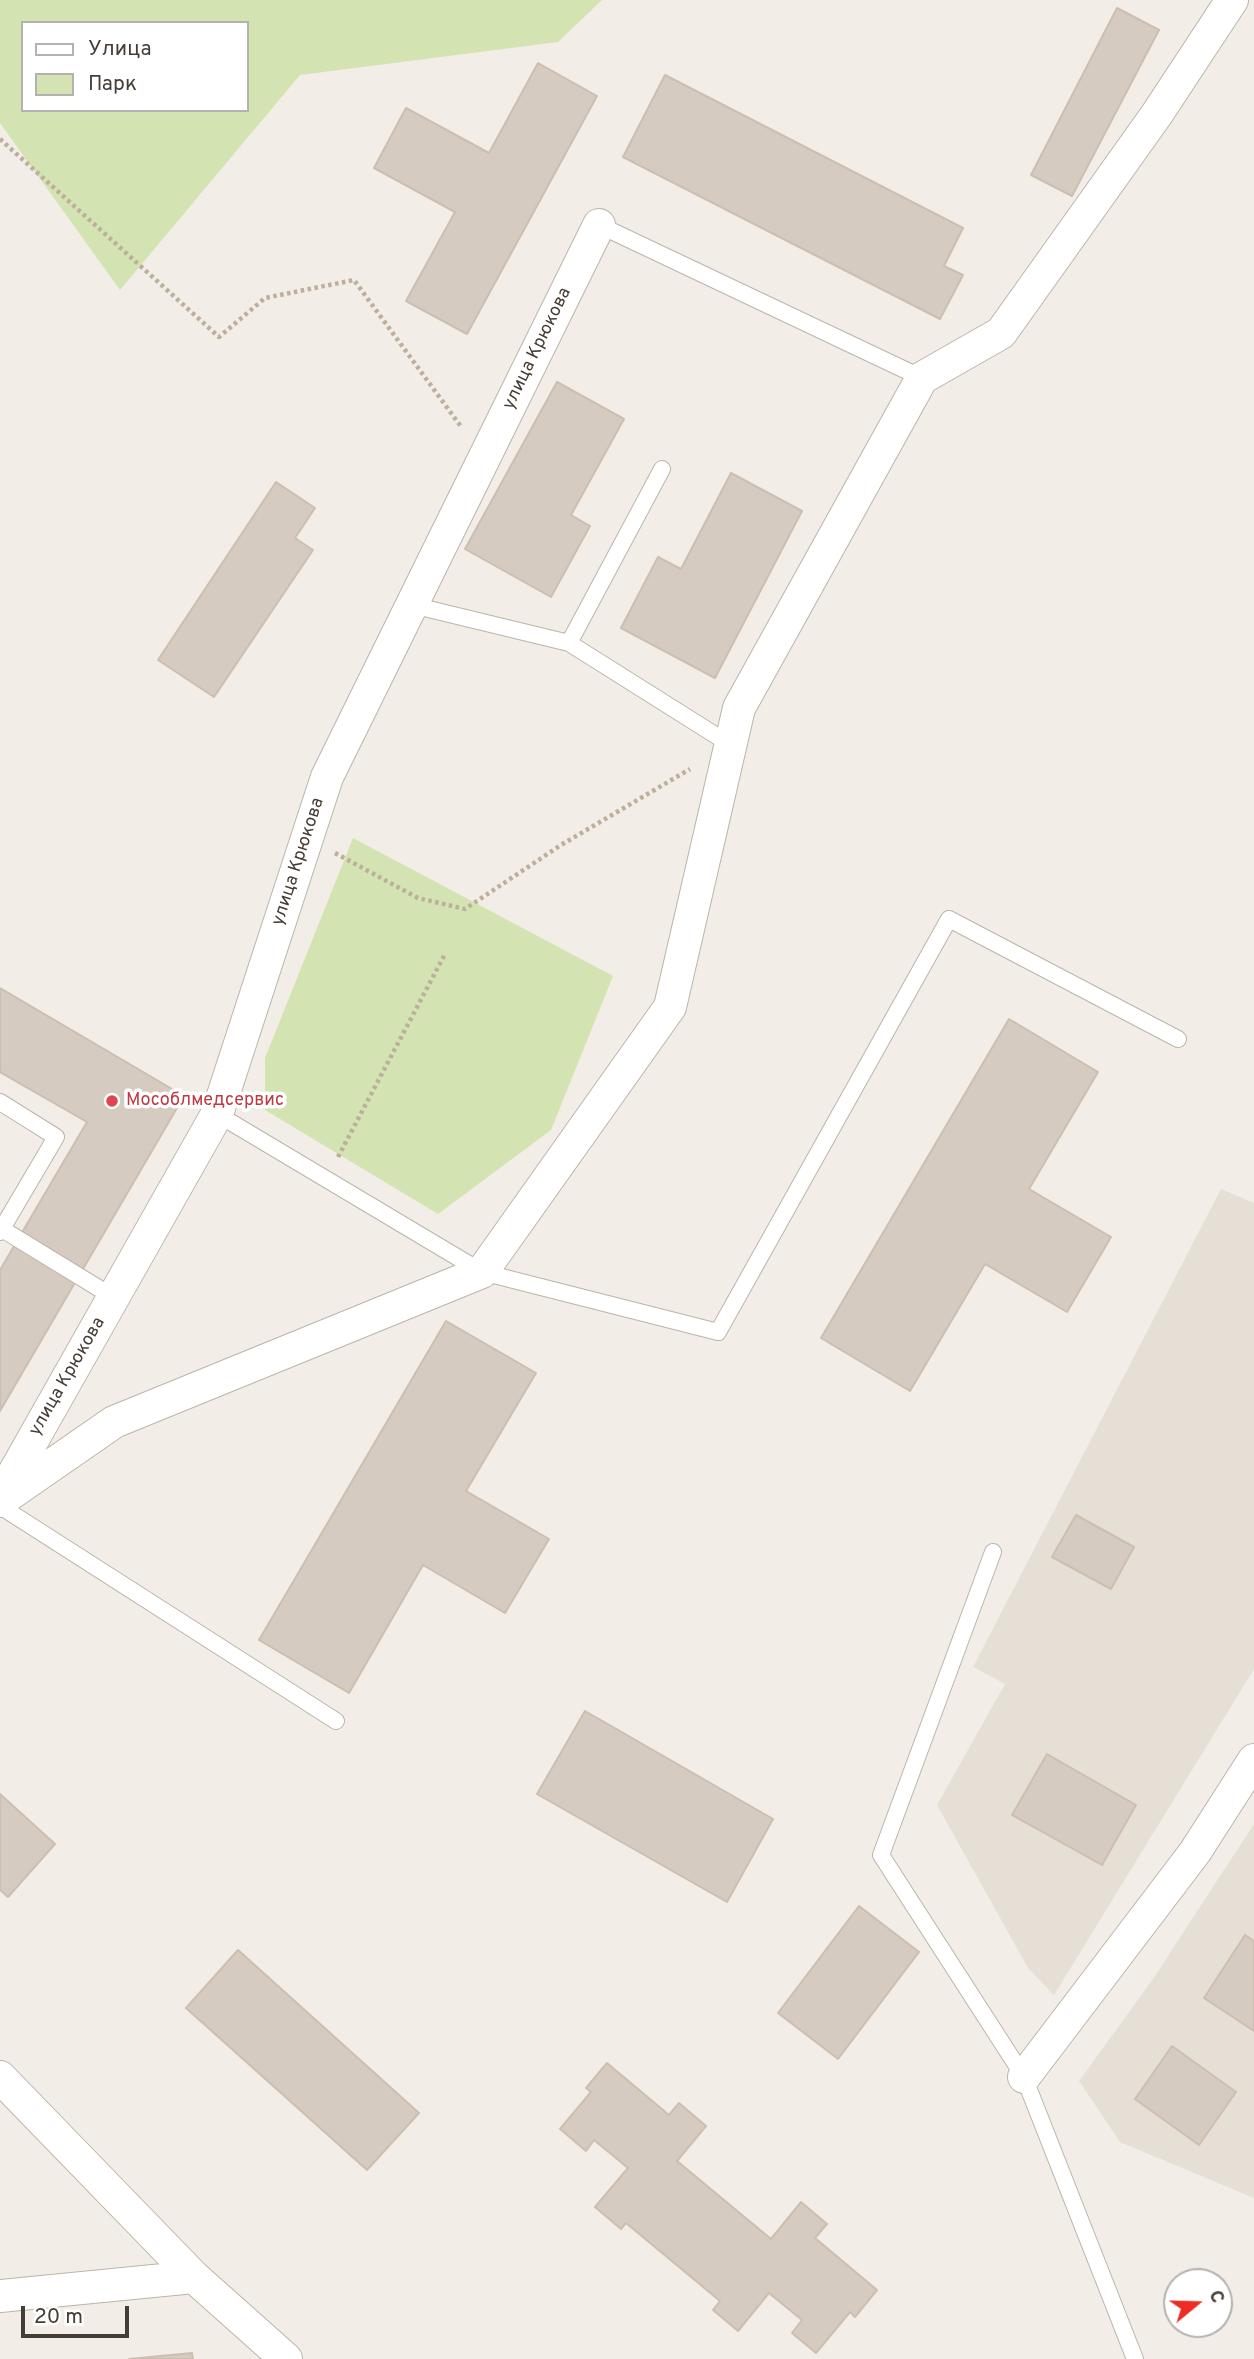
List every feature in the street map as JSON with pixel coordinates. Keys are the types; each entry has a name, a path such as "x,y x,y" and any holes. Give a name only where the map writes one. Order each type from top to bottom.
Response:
{"street":[{"path":"0,1501 114,1422 482,1272 670,1007 739,708 922,378 1001,333 1157,114 1232,0"},
{"name":"улица Крюкова","path":"0,1501 217,1114 327,776 599,225"},
{"path":"1024,2077 1195,1852 1254,1760"},
{"path":"0,2077 194,2277 286,2359"},
{"path":"0,2296 194,2277"}],"lane":[{"path":"599,225 922,378"},
{"path":"569,643 662,469"},
{"path":"412,605 569,643 731,745"},
{"path":"217,1114 482,1272 718,1332 949,919 1178,1039"},
{"path":"0,1102 56,1137 1,1231 113,1297"},
{"path":"0,1501 336,1721"},
{"path":"993,1552 881,1855 1024,2077 1135,2359"}],"path":[{"path":"0,139 219,337 265,299 354,280 484,458"},
{"path":"307,838 418,898 465,909 561,845 731,745"},
{"path":"326,1179 445,954"}],"shaded area":[{"path":"1221,1189 1254,1203 1254,1669 1054,1995 1028,1968 937,1805 1005,1684 973,1667"},
{"path":"1254,1824 1254,2198 1120,2142 1079,2081 1153,1979"}],"green space":[{"path":"0,0 602,0 558,42 300,75 120,290 0,123"},
{"path":"353,838 613,976 551,1130 438,1214 265,1110 265,1058"}],"building":[{"path":"1117,8 1159,30 1072,196 1031,175"},
{"path":"538,63 597,96 467,334 406,301 455,212 374,168 406,108 489,153"},
{"path":"665,75 963,228 944,266 963,275 940,319 623,157"},
{"path":"557,382 624,419 571,515 590,526 551,597 465,549"},
{"path":"731,473 802,511 715,678 621,628 658,557 681,569"},
{"path":"276,482 315,508 295,538 313,550 214,697 158,660"},
{"path":"0,988 184,1096 0,1411 0,1270 87,1122 0,1072"},
{"path":"1009,1019 1098,1072 1029,1189 1111,1237 1067,1312 985,1264 910,1391 821,1338"},
{"path":"446,1321 536,1373 466,1491 549,1539 505,1613 423,1565 349,1693 259,1640"},
{"path":"1076,1515 1134,1547 1111,1589 1052,1557"},
{"path":"585,1711 773,1819 727,1902 537,1794"},
{"path":"1047,1754 1136,1805 1102,1865 1012,1815"},
{"path":"0,1794 55,1844 8,1897 0,1890"},
{"path":"859,1906 919,1952 838,2059 778,2013"},
{"path":"1245,1935 1254,1941 1254,2031 1204,1998"},
{"path":"238,1950 419,2113 367,2170 186,2008"},
{"path":"1172,2046 1236,2092 1199,2145 1135,2099"},
{"path":"607,2063 669,2115 679,2103 706,2126 677,2161 771,2239 801,2202 827,2224 815,2238 877,2290 855,2317 850,2312 816,2353 792,2333 802,2320 769,2293 738,2331 713,2310 720,2301 626,2223 621,2229 595,2207 628,2168 594,2140 586,2151 560,2129 591,2092 586,2088"},
{"path":"192,2353 193,2359 129,2359"}],"place":[{"name":"Мособлмедсервис","path":"112,1101"}]}
